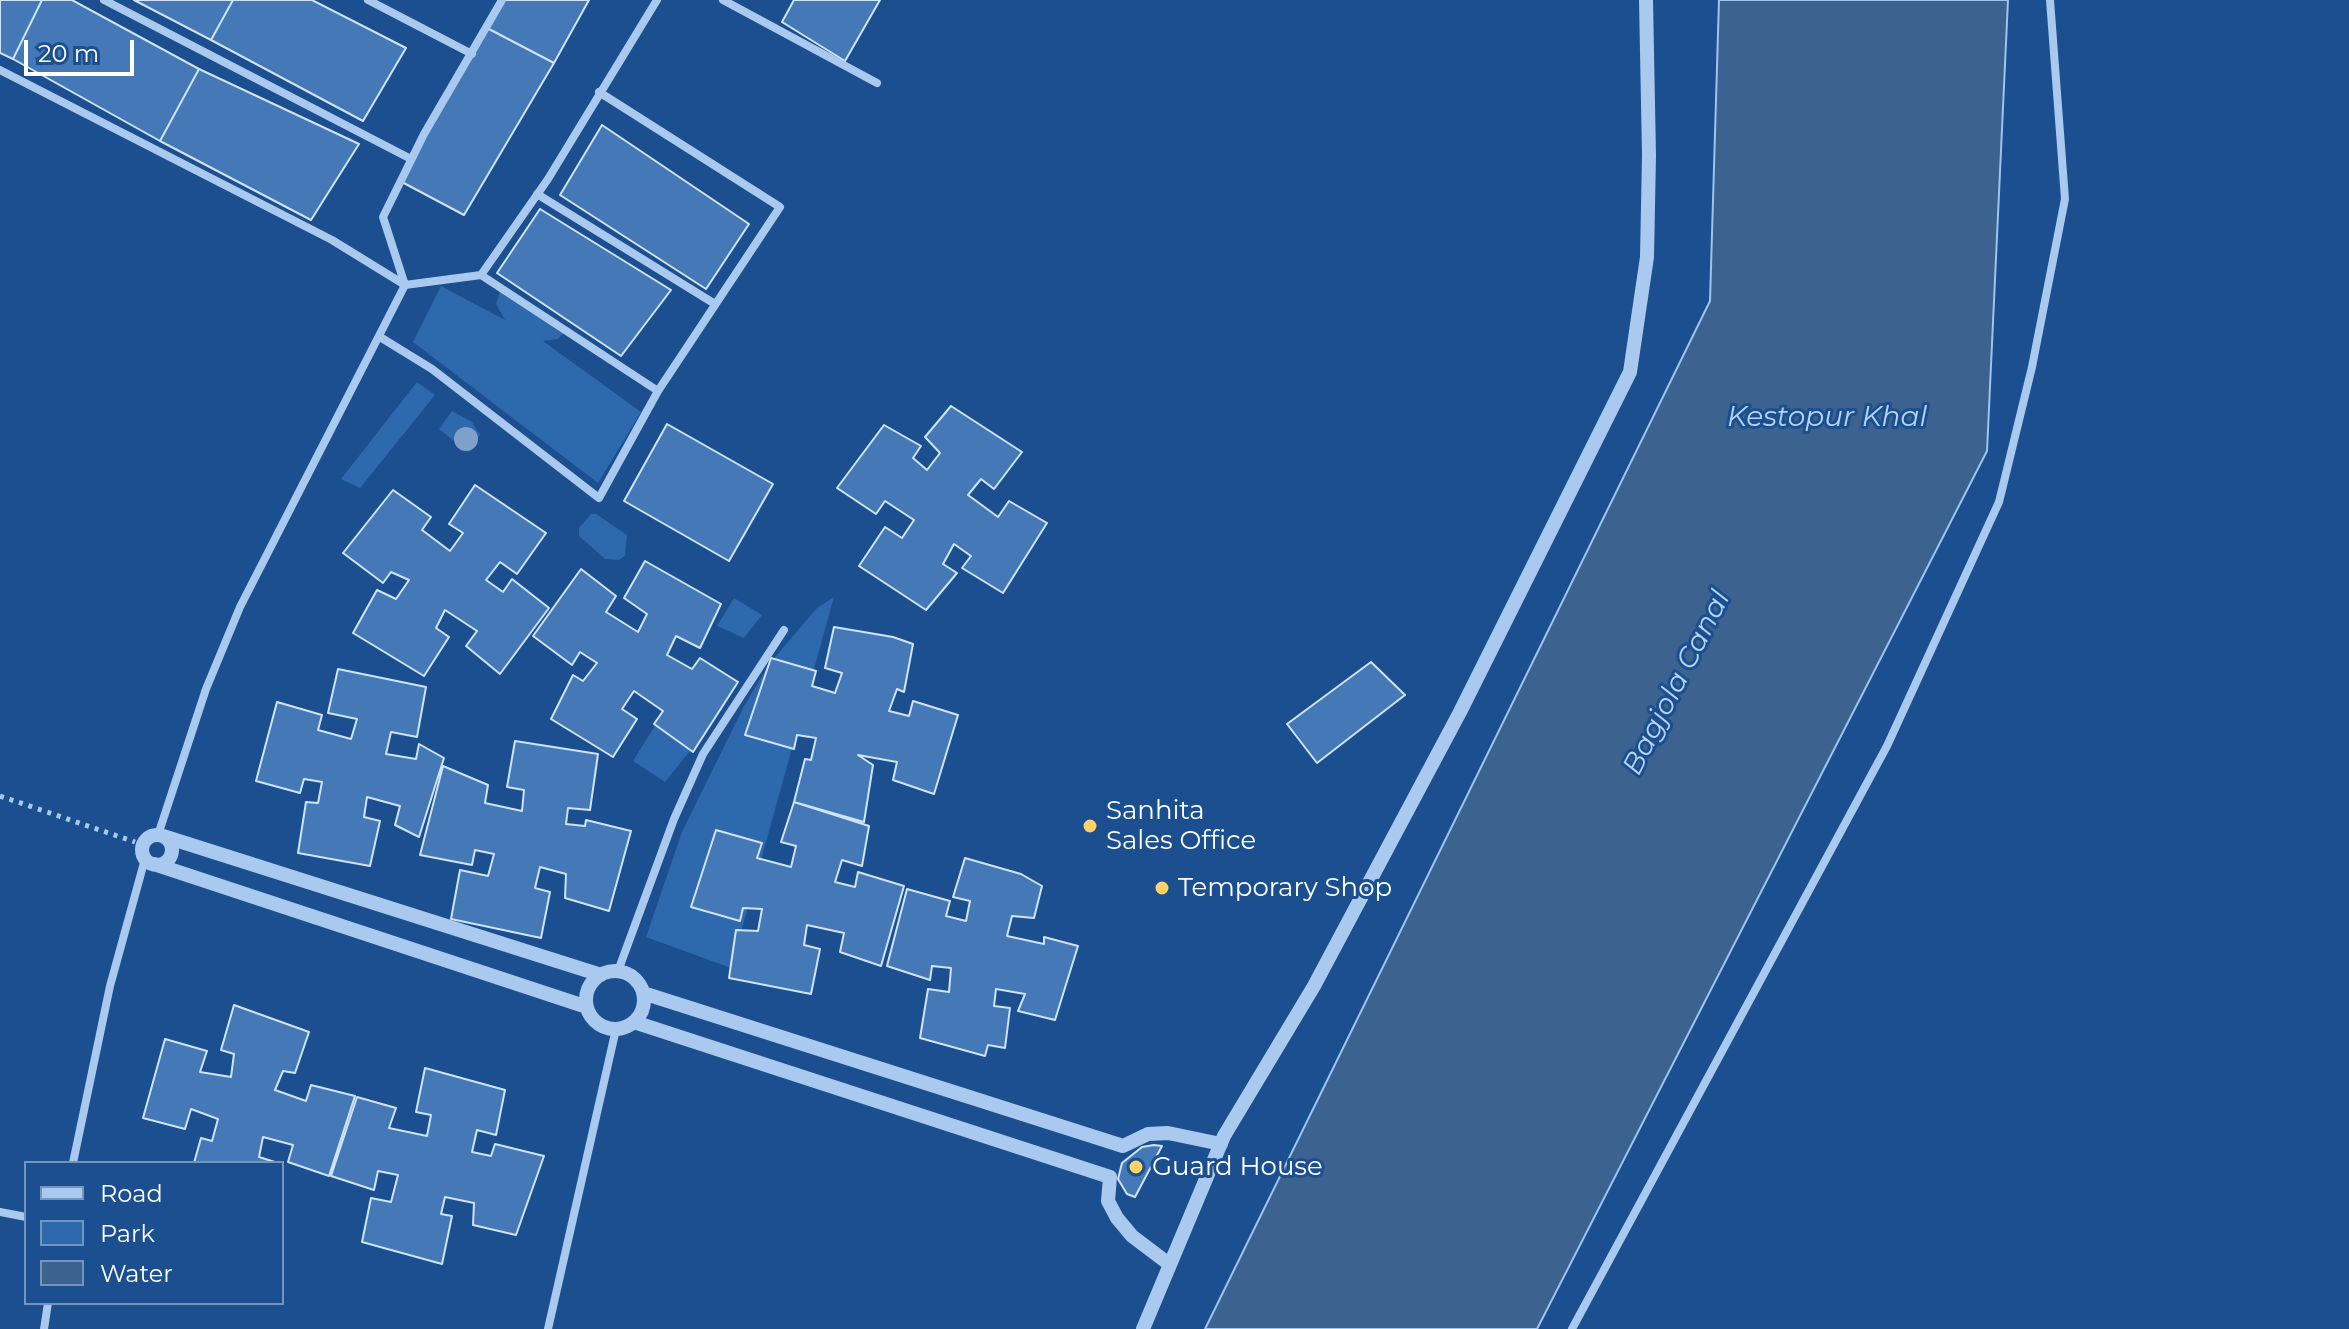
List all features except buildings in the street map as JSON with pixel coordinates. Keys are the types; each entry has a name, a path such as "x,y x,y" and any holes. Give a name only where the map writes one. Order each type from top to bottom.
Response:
{"street":[{"path":"104,0 411,159"},
{"path":"368,0 472,54"},
{"path":"160,835 206,689 240,607 405,285 383,217 411,159 502,0"},
{"path":"481,275 537,194 657,0"},
{"path":"723,0 877,83"},
{"path":"1143,1329 1221,1144 1251,1086 1314,986 1453,726 1630,372 1647,257 1646,0"},
{"path":"1572,1329 1887,746 1999,502 2032,367 2065,199 2050,0"},
{"path":"0,70 332,240 405,285 481,275 658,391"},
{"path":"380,337 432,369 599,498 658,391 780,207 599,92"},
{"path":"537,194 715,304"},
{"path":"618,971 674,819 703,754 784,630"},
{"path":"147,856 167,861 172,852 170,842 160,835"},
{"path":"73,1161 110,986 147,856 149,838 160,835 601,975 618,971 636,979 643,993 644,1006 634,1022 616,1029 598,1023 587,1007 147,856"},
{"path":"587,1007 589,989 601,975"},
{"path":"643,993 1123,1146 1148,1134 1168,1133 1221,1144"},
{"path":"634,1022 1110,1177 1108,1201 1117,1218 1132,1236 1169,1264"},
{"path":"548,1329 616,1029"},
{"path":"0,1212 24,1217"},
{"path":"44,1329 48,1305"}],"path":[{"path":"0,796 147,856"}],"green space":[{"path":"441,286 505,320 496,304 501,288 566,331 558,339 543,341 641,412 598,483 413,342"},
{"path":"417,382 435,395 360,488 341,479"},
{"path":"452,411 472,422 480,435 468,452 439,429"},
{"path":"591,514 596,514 627,535 625,556 619,560 605,559 579,536 579,528"},
{"path":"834,597 731,968 646,937 682,832 744,706 770,663 817,608"},
{"path":"734,598 762,615 744,638 717,626"},
{"path":"656,724 690,751 665,782 633,761"}],"water":[{"name":"Kestopur Khal","path":"1719,0 2008,0 1987,451 1537,1329 1205,1329 1710,301"}],"place":[{"name":"Sanhita Sales Office","path":"1090,826"},
{"name":"Temporary Shop","path":"1162,888"},
{"name":"Guard House","path":"1136,1167"}],"water label":[{"name":"Bagjola Canal","path":"1677,683"}]}
